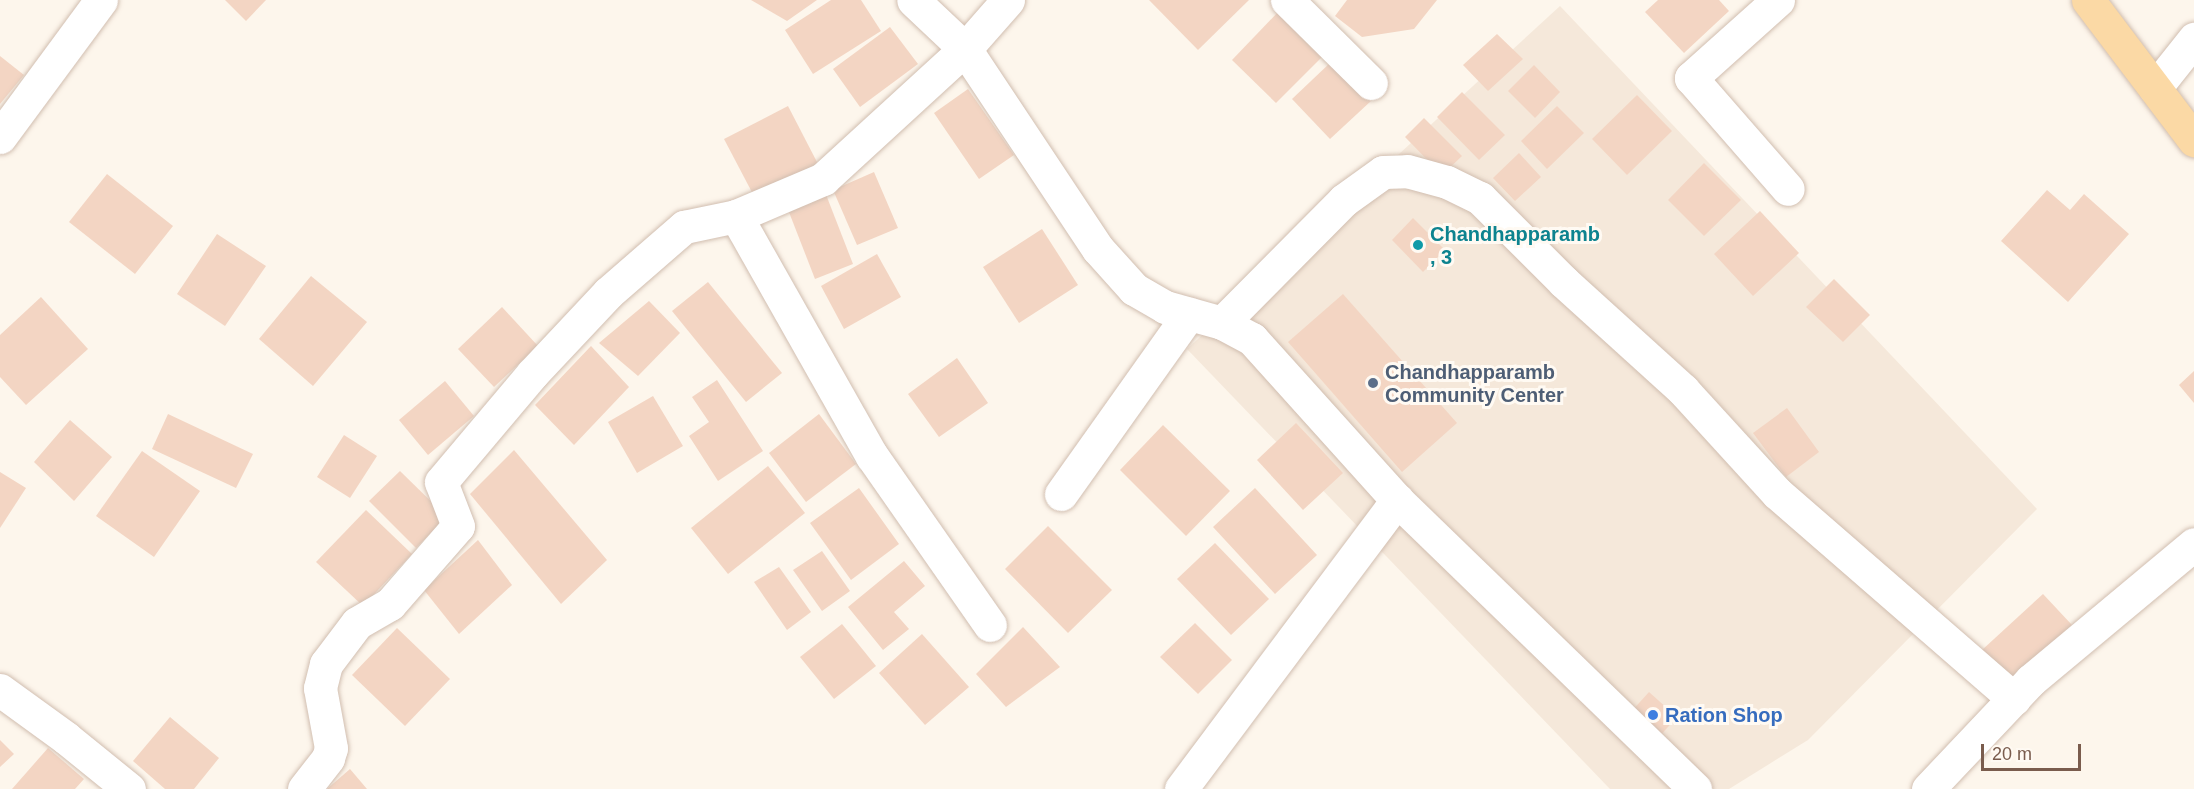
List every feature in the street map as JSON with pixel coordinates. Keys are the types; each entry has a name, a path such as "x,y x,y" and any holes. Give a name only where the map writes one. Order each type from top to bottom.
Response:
{"main road":[{"path":"2088,0 2194,140"}],"street":[{"path":"0,137 101,0"},
{"path":"913,0 965,49 1098,249 1134,289 1165,307 1222,323 1252,339 1397,500 1695,789"},
{"path":"304,789 328,758 331,748 320,688 326,664 357,623 390,604 458,526 441,482 532,374 608,293 684,227 735,216 824,179 965,49 1008,0"},
{"path":"1287,0 1371,83"},
{"path":"1778,0 1691,78 1788,189"},
{"path":"2155,88 2194,39"},
{"path":"1222,323 1344,200 1383,172 1407,171 1447,182 1480,198 1564,282 1683,390 1777,493 2014,699"},
{"path":"735,216 872,456 990,625"},
{"path":"1061,494 1189,314"},
{"path":"1181,789 1397,500"},
{"path":"1928,789 2031,680 2194,544"},
{"path":"0,690 66,738 129,789"}],"shaded area":[{"path":"1560,6 2037,509 1808,740 1729,789 1610,789 1187,349"}],"building":[{"path":"225,0 266,0 246,21"},
{"path":"751,0 817,0 787,21"},
{"path":"831,0 861,0 881,31 813,74 785,30"},
{"path":"1149,0 1249,0 1198,50"},
{"path":"1347,0 1437,0 1414,29 1362,37 1335,16"},
{"path":"1658,0 1719,0 1729,11 1684,53 1645,12"},
{"path":"1280,10 1325,54 1276,103 1232,60"},
{"path":"890,27 918,64 860,107 833,69"},
{"path":"1497,34 1523,59 1488,91 1463,65"},
{"path":"0,56 24,75 0,104"},
{"path":"1331,62 1371,101 1330,139 1292,99"},
{"path":"1534,65 1560,92 1535,118 1508,91"},
{"path":"968,89 1014,155 979,179 934,113"},
{"path":"1462,92 1505,135 1479,160 1437,117"},
{"path":"1637,95 1672,131 1627,175 1592,139"},
{"path":"788,106 818,164 755,198 724,139"},
{"path":"1557,106 1584,133 1547,169 1521,141"},
{"path":"1424,118 1462,156 1442,175 1405,137"},
{"path":"1519,153 1541,177 1515,201 1493,178"},
{"path":"1704,163 1741,200 1704,236 1668,200"},
{"path":"874,172 898,228 857,245 833,190"},
{"path":"107,174 173,226 135,274 69,222"},
{"path":"2047,190 2070,210 2084,194 2129,234 2068,302 2001,241"},
{"path":"825,192 853,264 815,279 787,207"},
{"path":"1760,211 1799,253 1753,296 1714,254"},
{"name":"Chandhapparamb , 3","path":"1413,218 1445,250 1423,272 1392,240"},
{"path":"1042,229 1078,285 1019,323 983,267"},
{"path":"217,234 266,266 225,326 177,294"},
{"path":"877,254 901,297 844,329 821,286"},
{"path":"311,276 367,322 313,386 259,339"},
{"path":"1834,279 1870,315 1843,342 1806,307"},
{"path":"708,282 782,373 746,402 672,311"},
{"name":"Chandhapparamb Community Center","path":"1343,294 1457,423 1402,472 1288,342"},
{"path":"41,297 88,349 26,405 0,377 0,335"},
{"path":"649,301 680,333 638,376 599,343"},
{"path":"502,307 538,346 494,387 458,349"},
{"path":"591,346 629,387 574,445 535,405"},
{"path":"957,358 988,403 939,437 908,394"},
{"path":"2194,371 2194,403 2179,385"},
{"path":"717,380 763,451 718,481 689,436 709,422 692,397"},
{"path":"445,381 474,416 428,455 399,420"},
{"path":"653,396 683,446 637,473 608,422"},
{"path":"1787,408 1819,452 1786,477 1753,433"},
{"path":"168,414 253,454 236,488 152,449"},
{"path":"819,414 856,464 806,502 769,453"},
{"path":"70,420 112,457 74,501 34,462"},
{"path":"1296,423 1343,473 1303,510 1257,460"},
{"path":"1163,425 1230,491 1186,536 1120,470"},
{"path":"344,435 377,456 350,498 317,477"},
{"path":"514,450 607,560 561,604 470,494"},
{"path":"142,451 200,491 154,557 96,516"},
{"path":"768,466 805,513 728,574 691,528"},
{"path":"400,471 447,517 416,548 369,501"},
{"path":"0,472 26,488 0,528"},
{"path":"859,488 899,544 851,580 810,523"},
{"path":"1255,488 1317,555 1275,594 1213,527"},
{"path":"366,510 412,554 363,606 316,562"},
{"path":"1048,526 1112,590 1068,633 1005,569"},
{"path":"478,540 512,585 459,634 424,590"},
{"path":"1215,543 1269,599 1231,635 1177,579"},
{"path":"822,551 850,591 822,611 793,570"},
{"path":"904,561 925,586 894,612 909,629 883,650 848,607"},
{"path":"779,567 811,612 787,630 754,582"},
{"path":"2043,594 2072,625 2012,681 1982,650"},
{"path":"1195,623 1232,660 1198,694 1160,657"},
{"path":"842,624 876,666 834,699 800,657"},
{"path":"1023,627 1060,667 1006,707 976,674"},
{"path":"397,628 450,679 405,726 352,675"},
{"path":"922,634 969,687 925,725 879,673"},
{"name":"Ration Shop","path":"1649,692 1677,717 1658,738 1630,713"},
{"path":"170,717 219,758 194,789 165,789 133,761"},
{"path":"0,740 14,754 0,767"},
{"path":"48,748 84,779 75,789 12,789"},
{"path":"350,769 367,789 327,789"}],"place":[{"name":"Chandhapparamb , 3","path":"1418,245"},
{"name":"Chandhapparamb Community Center","path":"1373,383"},
{"name":"Ration Shop","path":"1653,715"}]}
